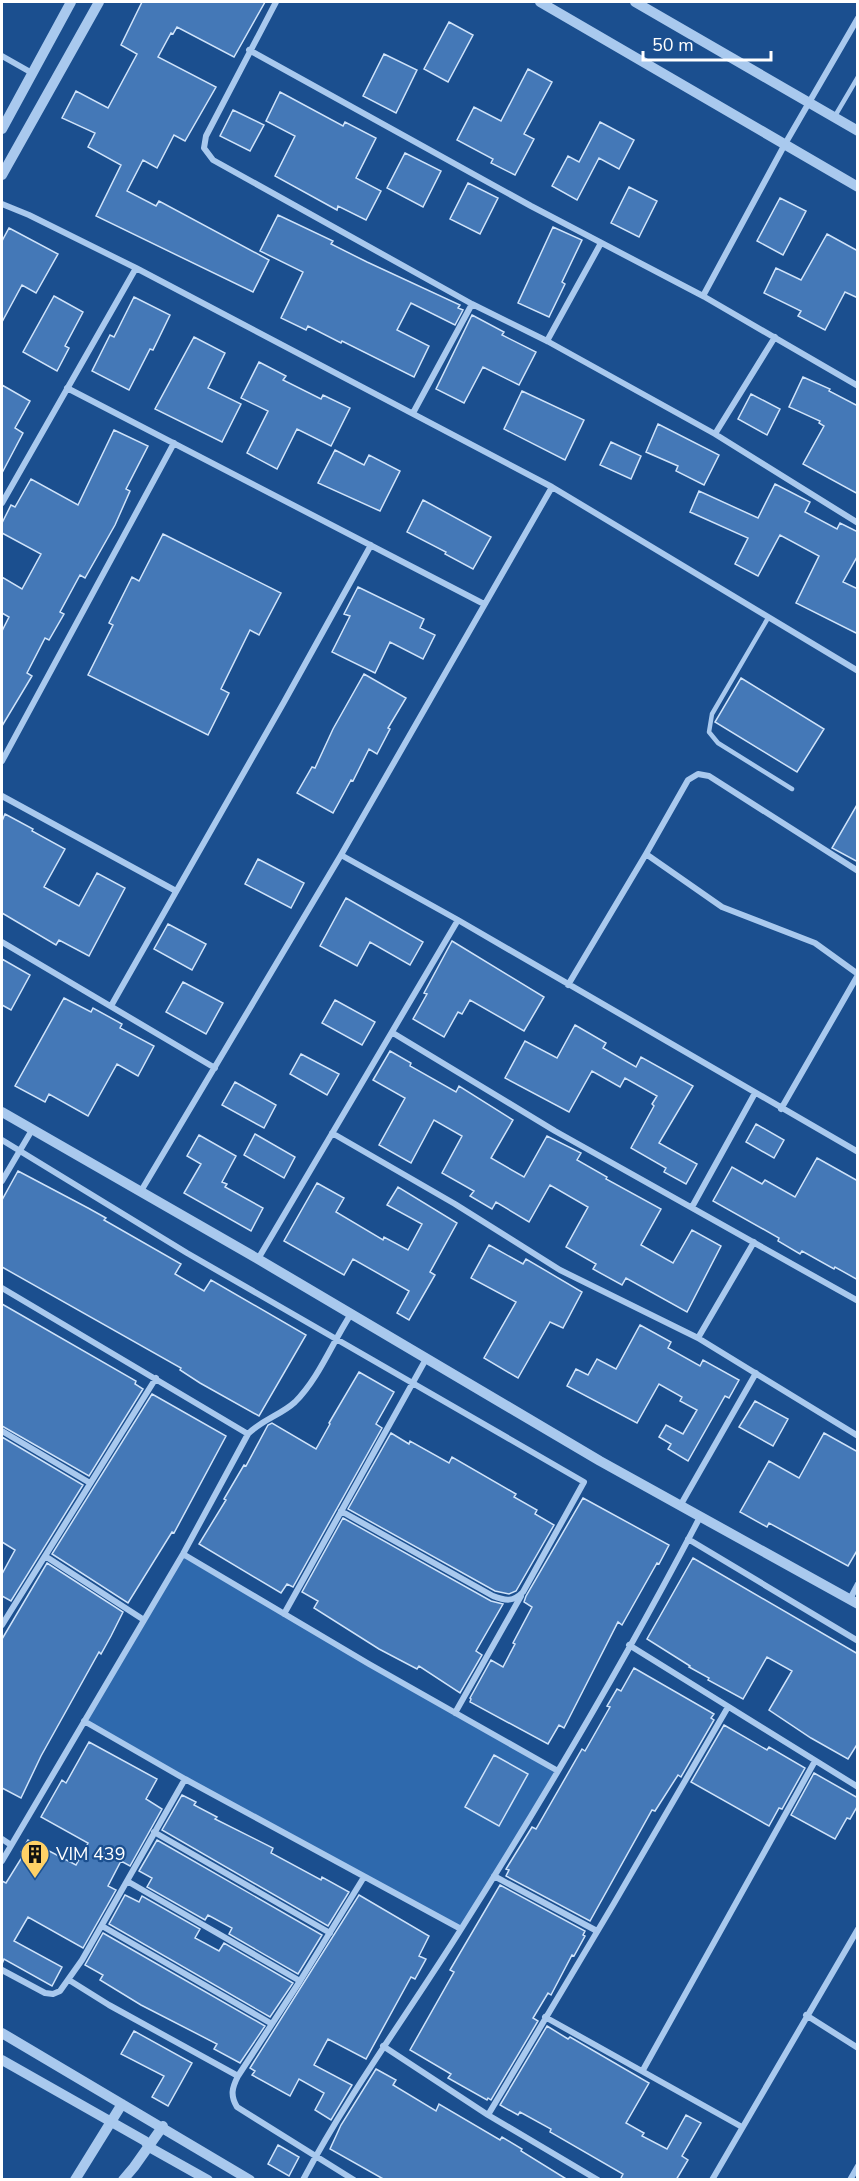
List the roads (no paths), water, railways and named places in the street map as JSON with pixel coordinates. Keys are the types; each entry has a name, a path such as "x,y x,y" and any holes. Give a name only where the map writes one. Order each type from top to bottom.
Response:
{"street":[{"path":"2,129 71,2"},
{"path":"2,175 99,2"},
{"path":"276,2 206,136 204,148 213,160 472,304 547,341 715,434 858,523"},
{"path":"540,2 858,187"},
{"path":"635,2 810,101 858,131"},
{"path":"703,296 785,144 858,18"},
{"path":"249,50 601,243 703,296 858,386"},
{"path":"2,56 32,73"},
{"path":"2,204 136,268 552,487 858,671"},
{"path":"547,341 601,243"},
{"path":"2,503 136,268"},
{"path":"413,413 472,304"},
{"path":"715,434 775,337"},
{"path":"67,388 484,604"},
{"path":"2,761 174,443"},
{"path":"141,1191 341,855 552,487"},
{"path":"111,1006 371,545"},
{"path":"568,985 688,780 698,774 709,776 858,871"},
{"path":"2,796 176,891"},
{"path":"646,854 722,907 815,943 858,974 781,1109"},
{"path":"341,855 858,1152"},
{"path":"258,1259 459,921"},
{"path":"2,942 215,1068"},
{"path":"393,1033 555,1131 858,1301"},
{"path":"692,1207 755,1093"},
{"path":"2,1112 680,1506 854,1602 858,1584"},
{"path":"2,1181 32,1130"},
{"path":"332,1133 455,1204 560,1270 698,1338 856,1432"},
{"path":"2,1140 334,1340 584,1482 455,1713"},
{"path":"698,1338 753,1242"},
{"path":"2,1288 248,1434"},
{"path":"2,1861 183,1554 248,1434 260,1422 292,1404 309,1387 351,1314"},
{"path":"284,1614 426,1359"},
{"path":"680,1506 756,1373"},
{"path":"2,1625 156,1378"},
{"path":"2,1431 90,1483"},
{"path":"341,1512 493,1596 506,1600 516,1599 524,1592"},
{"path":"303,2180 383,2046 461,1929 558,1771 700,1517"},
{"path":"688,1539 858,1641"},
{"path":"183,1554 558,1771"},
{"path":"45,1556 144,1620"},
{"path":"629,1645 858,1786"},
{"path":"488,2115 728,1707"},
{"path":"84,1721 185,1779 461,1929"},
{"path":"643,2070 815,1761"},
{"path":"2,1970 45,1993 53,1994 60,1991 102,1926 185,1779"},
{"path":"154,1832 330,1934"},
{"path":"2,1839 11,1845"},
{"path":"494,1876 597,1931"},
{"path":"354,2180 237,2107 232,2099 232,2089 364,1877"},
{"path":"127,1881 300,1982"},
{"path":"102,1926 272,2024"},
{"path":"711,2180 858,1929"},
{"path":"69,1980 109,2005 238,2076"},
{"path":"806,2015 858,2048"},
{"path":"545,2017 742,2127"},
{"path":"2,2033 163,2126 250,2180"},
{"path":"383,2046 488,2115 598,2180"},
{"path":"2,2060 145,2141 149,2147 208,2180"},
{"path":"75,2180 122,2104"},
{"path":"123,2180 163,2126"},
{"path":"852,2179 858,2166"}],"lane":[{"path":"835,117 858,77"},
{"path":"768,618 712,714 709,732 718,743 792,789"}],"place":[{"name":"VIM 439","path":"35,1880"}]}
